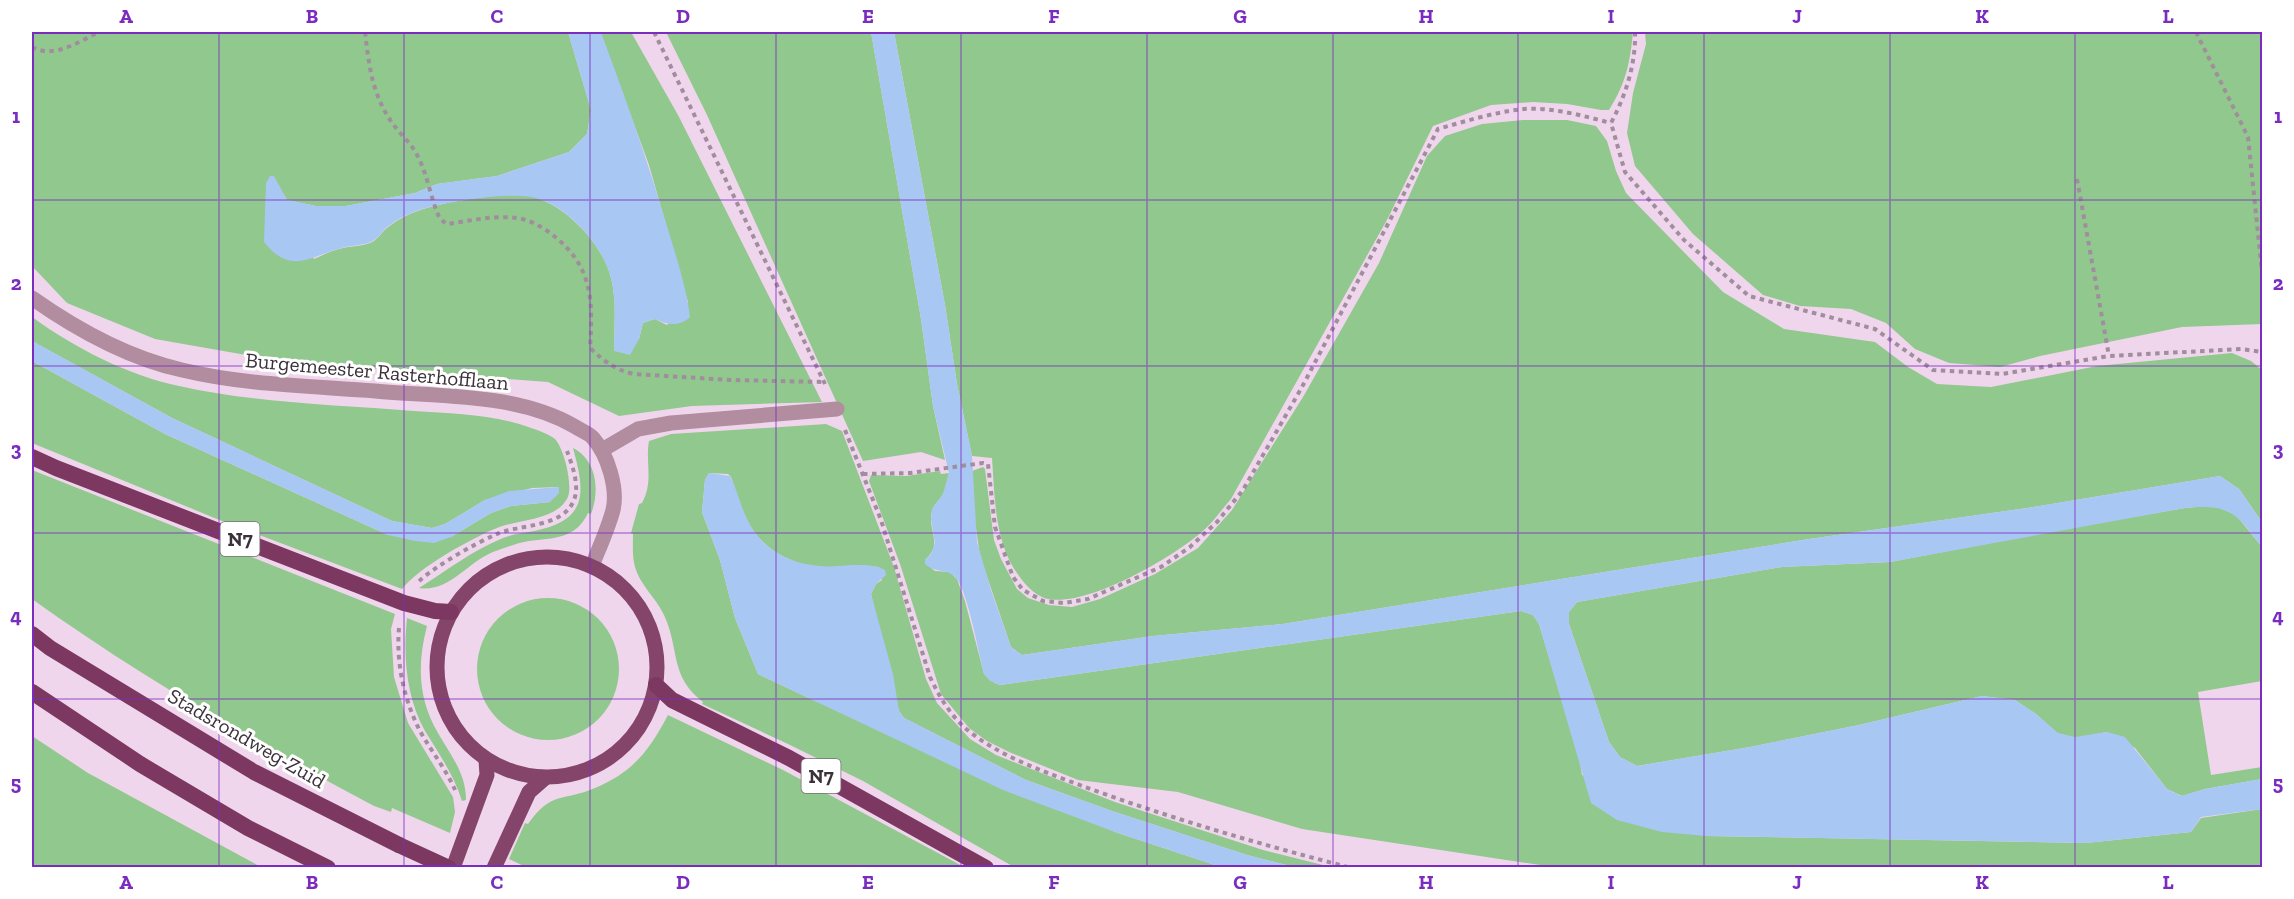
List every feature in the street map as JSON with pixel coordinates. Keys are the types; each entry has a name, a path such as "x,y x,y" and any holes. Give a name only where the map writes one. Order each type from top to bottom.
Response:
{"highway":[{"name":"N7","path":"32,457 67,473 404,603 435,612 451,612"},
{"name":"Stadsrondweg-Zuid","path":"32,634 50,648 254,772 399,845 451,867"},
{"name":"N7","path":"656,685 672,700 789,758 986,867"},
{"path":"32,692 140,764 248,828 328,867"}],"main road":[{"path":"547,556 592,566 611,576 624,588 645,616 656,650 658,668 652,704 643,722 618,752 602,763 564,777 545,778 514,773 486,760 461,737 452,724 439,693 436,676 439,643 451,612 460,598 484,576 514,561 547,556"},
{"path":"451,867 487,775 486,760"},
{"path":"494,867 529,792 545,778"}],"street":[{"name":"Burgemeester Rasterhofflaan","path":"32,298 64,321 129,353 181,370 251,382 498,401 542,411 568,422 592,436 609,465 612,480 613,508 592,566"},
{"path":"602,450 638,429 671,423 837,409"}],"path":[{"path":"32,47 40,52 54,51 99,32"},
{"path":"365,32 374,90 394,127 415,151 440,219 447,224 516,218 532,222 560,241 578,260 588,280 592,301 590,348 618,371 730,380 823,382"},
{"path":"654,32 837,409 897,568 930,677 941,700 954,717 973,735 998,751 1067,780 1116,798 1265,845 1352,867"},
{"path":"1635,32 1636,46 1623,100 1611,123 1625,172 1684,240 1749,296 1875,329 1933,370 2002,374 2109,356 2241,349 2262,352"},
{"path":"2196,32 2248,137 2262,272"},
{"path":"863,474 910,473 988,464 995,527 1013,577 1023,590 1043,601 1064,603 1088,599 1161,567 1190,548 1243,490 1302,387 1438,129 1491,114 1526,109 1561,111 1611,123"},
{"path":"2077,179 2109,356"}],"green space":[{"path":"32,32 568,32 591,110 587,134 569,152 497,176 437,184 415,193 346,206 316,206 287,200 282,190 314,259 339,249 370,243 400,219 438,205 468,199 512,195 537,198 551,204 578,224 599,251 606,265 614,296 614,351 639,339 643,323 655,319 667,325 688,302 649,165 600,32 631,32 678,115 822,402 692,406 619,416 548,382 285,362 155,339 67,303 32,266"},
{"path":"666,32 871,32 921,319 933,406 945,460 921,452 863,461 707,115"},
{"path":"894,32 1633,32 1626,72 1620,91 1609,110 1533,102 1491,105 1433,126 1388,218 1231,499 1215,519 1173,553 1130,578 1085,595 1065,599 1048,599 1037,594 1024,583 1006,552 995,506 992,458 972,456"},
{"path":"1645,32 2262,32 2262,324 2182,327 2040,356 2000,367 1949,363 1915,349 1886,323 1851,309 1800,306 1763,295 1693,234 1635,166 1627,133 1633,93 1646,44"},
{"path":"1523,120 1567,120 1596,126 1607,141 1616,171 1626,193 1723,292 1784,329 1875,342 1908,367 1937,384 1991,387 2097,366 2232,353 2251,361 2262,370 2262,522 2239,489 2220,476 2027,508 1809,539 1283,624 1153,636 1022,655 1011,647 980,556 974,515 972,471 983,467 985,469 994,540 1017,589 1028,598 1049,605 1072,607 1100,599 1155,574 1198,548 1232,510 1303,397 1379,263 1427,156 1445,136 1482,124"},
{"path":"32,317 84,350 121,368 179,386 267,400 475,416 520,424 555,439 562,451 567,468 569,494 554,512 497,528 460,546 420,572 402,589 217,519 32,443 32,361 165,434 388,535 451,537 491,513 511,506 550,502 559,487 532,488 485,500 445,524 432,528 392,521 172,418 32,341"},
{"path":"826,424 842,431 894,567 926,679 937,703 970,739 996,755 1115,802 1263,850 1331,867 1294,867 1247,855 1112,811 1026,780 904,718 899,711 871,594 876,584 882,580 879,567 814,566 785,558 768,547 755,533 747,520 728,474 709,473 705,480 702,512 720,560 735,618 758,674 1115,832 1221,867 1014,867 863,781 702,704 703,702 692,692 680,672 664,615 637,574 634,563 633,534 631,533 639,504 642,503 648,487 649,441 671,434"},
{"path":"573,448 581,453 592,468 596,486 591,514 588,513 577,528 563,536 524,542 493,552 439,586 419,588 492,543 552,526 565,520 574,512 579,502 580,478"},
{"path":"32,470 395,614 391,629 394,677 408,723 453,797 455,812 450,833 392,808 391,812 374,806 286,758 157,682 32,599"},
{"path":"940,471 941,474 949,473 941,498 932,511 931,525 934,542 931,554 925,563 935,571 950,572 957,579 984,674 1000,685 1521,611 1533,615 1539,624 1579,757 1582,775 1706,836 2086,843 2191,832 2201,818 2262,809 2262,867 1553,867 1302,829 1178,792 1078,780 987,741 969,728 941,694 900,564 869,481 871,475 906,476"},
{"path":"2208,506 2236,515 2262,547 2262,681 2198,692 2211,775 2262,767 2262,779 2205,789 2182,796 2167,789 2135,748 2107,732 2075,738 2057,733 2036,714 2015,700 1982,696 1859,725 1750,747 1637,766 1620,757 1609,742 1569,624 1569,612 1577,602 1782,567 1890,562 2086,525"},
{"path":"548,598 575,603 598,619 614,642 619,669 614,696 598,719 575,735 548,740 521,735 498,719 482,696 477,669 482,642 498,619 521,603"},
{"path":"407,618 427,626 421,668 423,694 431,720 461,773 466,800 462,801 450,773 425,731 414,704 407,676 405,647"},
{"path":"668,715 783,770 964,867 528,868 509,859 525,823 528,824 536,813 551,801 595,788 620,775 647,750"},
{"path":"32,736 88,773 261,867 32,867"}],"water":[{"path":"568,32 600,32 602,35 659,199 686,293 690,317 686,320 673,324 655,319 643,323 639,339 630,355 614,351 615,305 607,266 592,241 572,218 548,202 536,198 493,197 457,201 425,208 396,221 369,243 342,248 301,261 283,258 264,242 266,183 270,176 274,176 287,200 316,206 346,206 415,193 437,184 497,176 569,152 587,134 591,110"},
{"path":"871,32 894,32 972,456 977,542 1011,647 1022,655 1153,636 1283,624 1809,539 2027,508 2220,476 2239,489 2262,522 2262,547 2231,513 2213,508 2185,508 1890,562 1782,567 1577,602 1569,612 1569,624 1609,742 1620,757 1637,766 1750,747 1859,725 1982,696 2015,700 2058,733 2075,737 2107,732 2125,737 2167,789 2181,796 2205,789 2262,779 2262,809 2201,817 2191,832 2086,843 1706,836 1662,832 1617,820 1591,803 1539,624 1533,615 1521,611 1000,685 990,681 984,674 969,611 957,579 951,573 925,564 935,543 931,519 932,509 943,494 949,473 933,406 921,319"},
{"path":"32,341 172,418 392,521 432,528 445,524 485,500 509,491 559,487 559,493 550,502 511,506 491,513 451,537 434,543 388,535 165,434 32,361"},
{"path":"709,473 730,476 754,531 763,542 785,557 811,565 869,565 885,570 886,575 876,584 871,594 893,674 899,711 904,718 1026,780 1247,855 1294,867 1221,867 1115,832 1003,790 758,674 735,618 720,560 702,512 705,480"}]}
